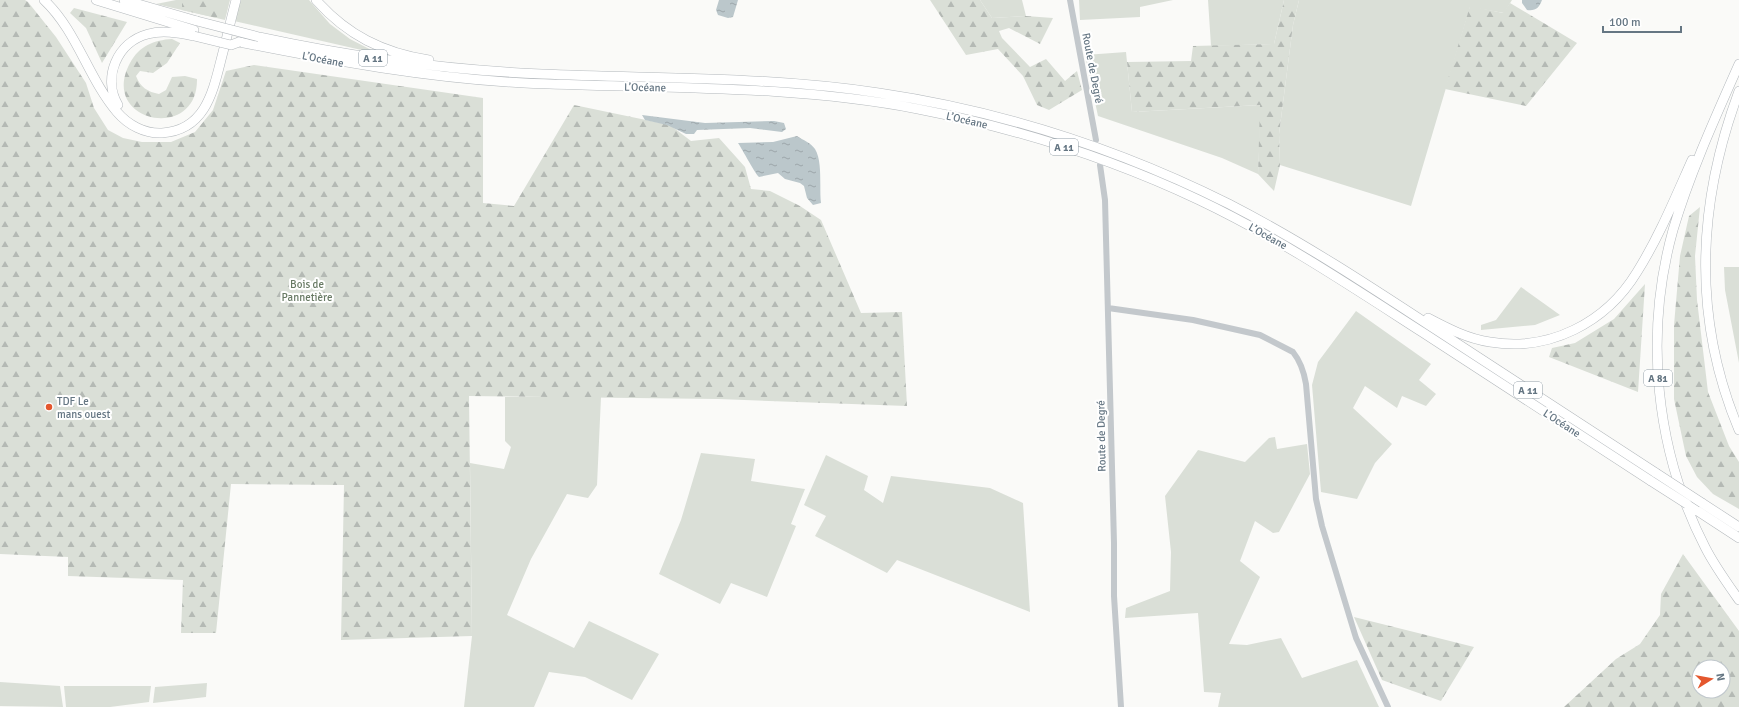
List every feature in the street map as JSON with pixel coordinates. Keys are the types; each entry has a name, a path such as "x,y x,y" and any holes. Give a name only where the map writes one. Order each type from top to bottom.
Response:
{"highway":[{"path":"44,0 69,31 117,112 137,128 159,133 172,132 188,125 206,107 215,83 236,0"},
{"name":"L’Océane","path":"96,0 239,42 358,66 457,78 572,85 746,90 837,97 903,106 950,116 1046,141 1113,164 1161,183 1225,213 1278,241 1340,278 1700,507 1739,527"},
{"name":"L’Océane","path":"124,0 195,29 259,37 383,60 490,71 741,80 804,84 899,96 985,114 1091,146 1194,188 1291,238 1401,307 1653,477"},
{"path":"195,29 151,33 136,38 121,51 112,70 111,88 120,109 134,123 145,128 170,129 182,125 197,113 204,103 212,83 233,0"},
{"path":"316,0 345,28 378,47 411,57 481,66 490,71"},
{"path":"1401,307 1415,310 1440,324 1472,338 1490,343 1503,344 1528,344 1546,341 1577,330 1594,319 1622,293 1637,273 1652,246 1739,59"},
{"name":"A 81","path":"1739,64 1695,168 1673,231 1658,313 1657,349 1661,410 1676,475 1689,512 1705,547 1739,600"},
{"path":"1739,91 1722,142 1713,179 1707,216 1705,260 1706,302 1714,350 1722,383 1739,429"},
{"name":"L’Océane","path":"1700,507 1739,538"}],"street":[{"name":"Route de Degré","path":"1070,0 1096,140"},
{"name":"Route de Degré","path":"1100,165 1105,200 1114,543 1114,596 1121,707"},
{"path":"1108,308 1193,320 1260,335 1293,352 1297,356 1304,371 1306,384 1316,499 1322,526 1356,638 1388,707"}],"green space":[{"name":"Bois de Pannetière","path":"0,0 25,0 28,2 56,37 86,83 94,108 108,130 123,138 142,142 171,142 195,132 213,110 226,71 254,65 483,98 483,203 514,206 574,105 670,125 691,141 719,138 745,167 751,189 770,191 800,206 821,220 861,313 902,312 907,406 718,399 469,396 472,636 341,640 344,485 231,484 216,633 181,633 183,580 68,576 68,557 0,554"},
{"path":"176,0 230,0 225,20 156,4"},
{"path":"186,0 222,0 217,18 182,10 182,3"},
{"path":"239,0 309,0 330,24 350,39 379,54 234,21"},
{"path":"930,0 980,0 992,18 1026,16 1053,18 1040,44 1009,28 999,31 1002,38 1030,67 1046,59 1065,81 1077,71 1082,90 1049,110 1037,105 1023,76 998,49 966,55"},
{"path":"980,0 1022,0 1026,16 992,18"},
{"path":"1079,0 1173,0 1140,7 1140,17 1080,20"},
{"path":"1208,0 1284,0 1274,44 1211,46"},
{"path":"1284,0 1299,0 1293,25 1279,134 1280,165 1274,191 1258,174 1260,105 1132,112 1127,62 1191,61 1193,46 1274,44"},
{"path":"1299,0 1512,0 1504,13 1470,7 1411,206 1280,165 1279,134 1293,25"},
{"path":"1510,3 1577,43 1526,106 1445,89 1470,6 1503,13"},
{"path":"74,8 127,22 102,63 86,28 70,13"},
{"path":"172,39 180,43 167,63 153,73 140,71 136,76 145,88 151,92 159,94 166,90 172,77 185,76 197,79 193,99 182,112 168,118 152,117 137,111 127,99 124,83 130,63 142,48 159,41"},
{"path":"1126,52 1132,112 1261,105 1258,174 1222,158 1098,116 1085,55"},
{"path":"1700,207 1695,256 1697,300 1708,392 1729,446 1739,462 1739,509 1713,494 1697,477 1686,456 1674,399 1674,325 1680,256 1689,216"},
{"path":"1724,267 1739,267 1739,363 1725,290"},
{"path":"1645,284 1638,392 1549,357 1552,348 1575,343 1614,319"},
{"path":"1521,287 1560,315 1535,325 1481,330 1481,325 1496,320"},
{"path":"1356,311 1431,364 1419,380 1436,394 1426,406 1402,396 1397,408 1365,386 1353,408 1392,444 1375,463 1357,499 1321,492 1312,385 1318,362"},
{"path":"505,397 601,397 597,485 588,498 567,494 531,559 507,615 574,648 589,621 659,654 632,700 585,677 549,672 534,707 464,707 472,636 470,463 504,469 511,447 505,441"},
{"path":"1275,437 1277,449 1307,444 1310,474 1279,532 1273,533 1255,521 1240,561 1260,577 1229,644 1247,645 1281,638 1302,678 1357,660 1379,707 1218,707 1221,693 1204,692 1198,613 1125,618 1126,608 1170,591 1171,552 1165,496 1198,450 1245,462 1269,438"},
{"path":"701,453 755,459 751,481 805,489 791,524 796,526 767,597 731,583 720,604 659,574 681,520"},
{"path":"826,455 868,476 864,490 883,503 891,476 990,488 1023,503 1030,612 897,560 887,573 815,536 826,516 804,505"},
{"path":"1683,554 1739,631 1739,707 1564,707 1616,659 1640,644 1660,615 1661,594"},
{"path":"1354,617 1474,647 1441,701 1382,680"},
{"path":"0,682 60,686 63,707 0,706"},
{"path":"207,683 206,697 153,703 155,687"},
{"path":"64,686 151,686 149,702 110,707 66,707"}],"water":[{"path":"719,0 738,0 733,17 728,18 718,15 716,10"},
{"path":"1522,0 1542,0 1537,8 1527,10 1522,3"},
{"path":"642,115 705,123 774,121 784,123 786,129 782,132 750,128 697,130 694,134 686,134 667,125 645,120"},
{"path":"797,136 811,145 817,154 820,168 821,203 813,205 807,198 804,186 800,183 785,179 778,173 759,177 738,143 773,142"}],"place":[{"name":"TDF Le mans ouest","path":"49,407"}]}
